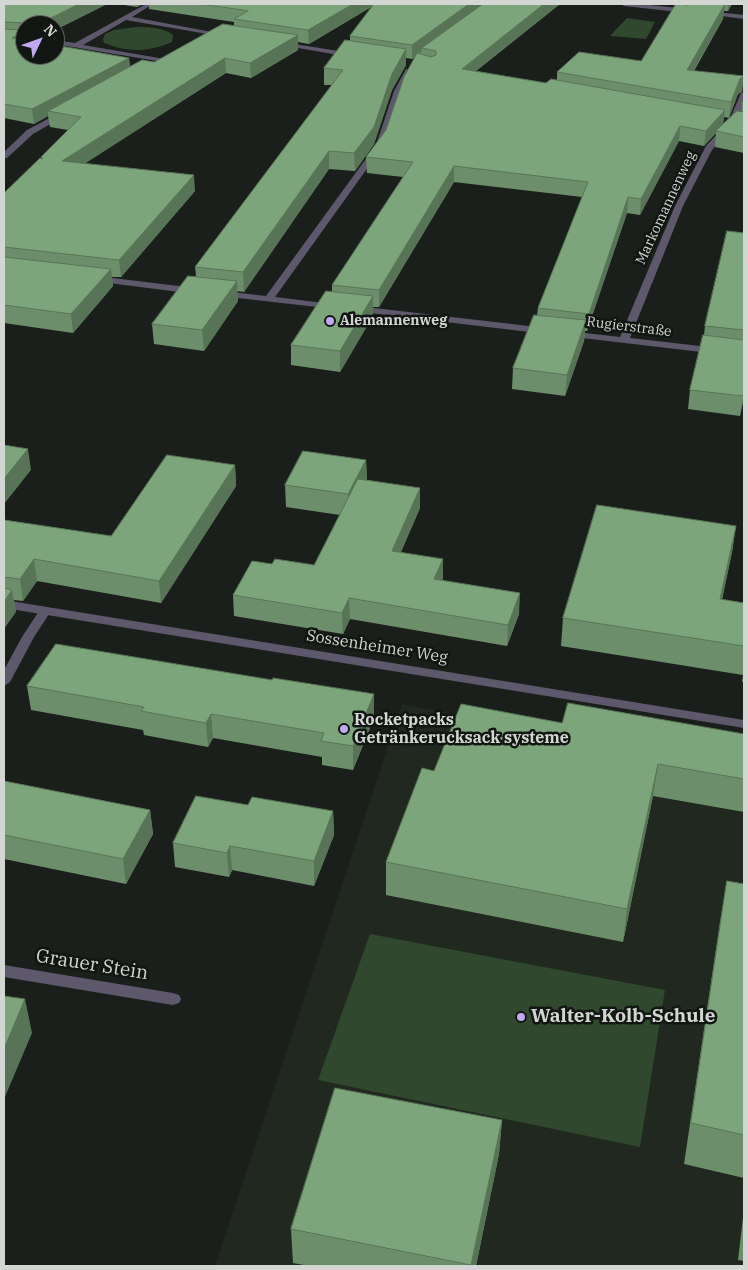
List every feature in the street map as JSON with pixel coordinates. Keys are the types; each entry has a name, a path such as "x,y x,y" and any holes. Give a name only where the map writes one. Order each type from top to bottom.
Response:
{"street":[{"path":"77,45 150,4"},
{"path":"624,4 744,17"},
{"path":"126,18 235,37"},
{"path":"208,38 217,34"},
{"path":"65,43 163,60"},
{"path":"273,43 357,56"},
{"path":"154,65 172,56"},
{"path":"269,299 380,145 398,91 413,63"},
{"name":"Markomannenweg","path":"624,340 679,206 709,148 733,122 744,95"},
{"path":"4,156 30,132 67,112"},
{"path":"723,121 744,125"},
{"name":"Rugierstraße","path":"85,278 744,354"},
{"name":"Sossenheimer Weg","path":"4,604 744,724"},
{"path":"4,682 28,637 45,611"},
{"name":"Grauer Stein","path":"4,971 173,999"}],"shaded area":[{"name":"Walter-Kolb-Schule","path":"402,704 744,768 744,1266 215,1266"}],"green space":[{"path":"627,18 655,22 646,39 610,36"},
{"path":"151,27 164,30 173,35 172,42 155,48 138,50 130,50 104,43 105,34 114,30"},
{"path":"370,934 665,990 640,1147 318,1080"}],"building":[{"path":"4,4 79,4 57,15 15,15 15,23 4,22"},
{"path":"201,4 353,4 308,30 234,19 248,11"},
{"path":"374,4 469,4 412,45 350,36"},
{"path":"483,4 544,4 462,69 546,83 551,79 725,110 706,131 680,126 641,199 628,197 589,314 538,308 588,182 454,166 379,290 332,285 413,162 366,157 386,130 404,77 417,53 431,57 436,55 436,51 422,48"},
{"path":"676,4 725,4 687,70 744,76 740,79 731,102 557,72 579,52 641,61"},
{"path":"223,24 298,35 250,63 225,58 62,161 194,175 119,260 4,247 4,193 40,158 43,159 41,157 81,117 48,111 142,60 154,62"},
{"path":"4,29 15,30 15,36 12,38 15,38 15,65 65,65 65,47 129,58 32,109 4,104"},
{"path":"345,40 406,49 392,74 374,127 354,153 329,151 243,272 195,267 343,70 324,68"},
{"path":"737,111 744,112 744,137 716,131"},
{"path":"727,231 744,233 744,330 705,326"},
{"path":"4,257 111,269 71,314 4,305"},
{"path":"188,276 237,281 202,330 152,324"},
{"path":"326,291 373,296 340,351 291,345"},
{"path":"534,315 586,320 567,375 513,368"},
{"path":"703,335 744,340 743,396 690,390"},
{"path":"4,445 28,449 4,479"},
{"path":"303,451 366,460 348,494 285,485"},
{"path":"167,455 235,465 159,581 34,559 20,579 4,577 4,520 111,536"},
{"path":"358,479 420,488 392,551 443,559 434,579 520,593 508,625 349,598 342,613 233,595 252,561 272,564 275,559 314,565"},
{"path":"597,505 736,526 720,599 744,603 744,646 563,618"},
{"path":"4,588 12,590 4,602"},
{"path":"56,644 272,680 273,678 374,694 353,746 321,741 324,733 211,714 206,723 141,711 144,707 27,686"},
{"path":"568,703 744,734 744,779 658,764 627,909 386,862 422,768 434,771 461,704 562,723"},
{"path":"4,781 150,810 123,859 4,835"},
{"path":"196,796 248,805 252,797 333,811 314,861 230,846 227,853 173,843"},
{"path":"727,881 744,884 744,1135 691,1123"},
{"path":"4,996 25,999 4,1049"},
{"path":"335,1088 502,1120 471,1265 291,1229"}],"place":[{"name":"Alemannenweg","path":"330,321"},
{"name":"Rocketpacks Getränkerucksack systeme","path":"344,729"},
{"name":"Walter-Kolb-Schule","path":"521,1017"}]}
